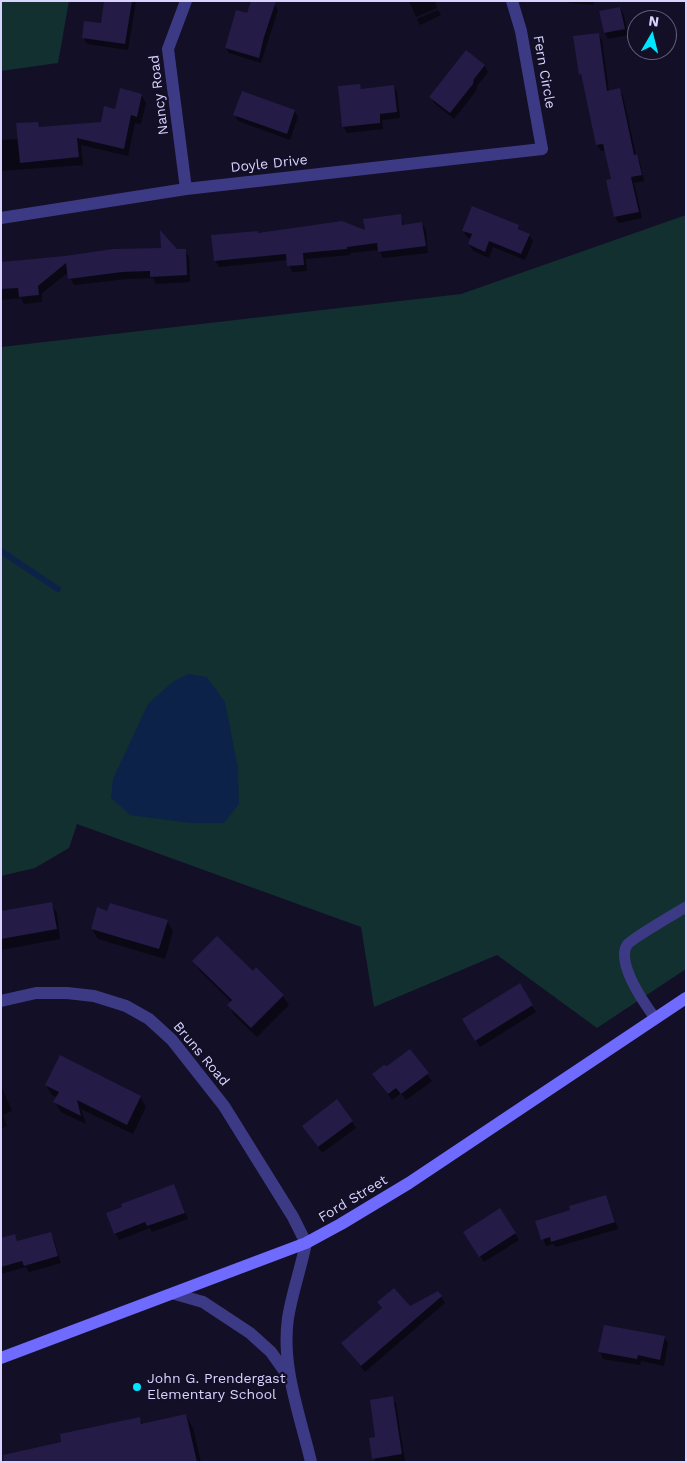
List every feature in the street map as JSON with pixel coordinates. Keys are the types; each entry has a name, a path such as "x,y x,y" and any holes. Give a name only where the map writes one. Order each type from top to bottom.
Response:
{"street":[{"name":"Nancy Road","path":"186,1 168,49 186,189"},
{"name":"Fern Circle","path":"512,1 521,31 542,149"},
{"name":"Doyle Drive","path":"1,218 186,189 542,149"},
{"name":"Bruns Road","path":"1,1001 36,993 67,992 94,996 126,1006 149,1019 172,1040 224,1106 293,1217 306,1243"},
{"name":"Ford Street","path":"1,1358 306,1243 409,1183 686,998"},
{"path":"306,1243 288,1318 288,1346 290,1379 310,1462"},
{"path":"174,1294 203,1302 250,1333 271,1352 290,1379"}],"lane":[{"path":"655,1018 640,998 627,969 624,955 628,944 686,907"}],"green space":[{"path":"1,1 69,1 58,63 1,71"},
{"path":"686,215 686,969 597,1028 497,955 374,1007 361,927 77,824 69,848 35,868 1,876 1,347 461,294"}],"water":[{"path":"188,674 207,677 225,702 238,768 239,804 224,823 190,823 130,815 111,798 113,779 148,704 171,683"}],"building":[{"path":"104,1 132,1 125,44 82,38 84,21 101,23"},
{"path":"251,1 276,1 259,58 225,48 236,10 247,13"},
{"path":"620,7 625,29 604,33 599,11"},
{"path":"599,33 607,91 620,88 634,155 637,154 642,175 631,177 639,212 614,217 606,180 611,179 603,144 596,145 581,74 579,75 573,36"},
{"path":"466,50 485,65 450,113 429,97"},
{"path":"360,84 361,89 394,85 397,112 380,114 380,123 342,127 338,86"},
{"path":"120,88 142,94 137,117 131,115 124,149 77,138 79,157 20,163 16,123 38,122 39,127 101,122 104,106 115,109"},
{"path":"242,91 295,110 287,134 233,115"},
{"path":"472,206 519,225 518,229 530,234 521,254 489,241 485,252 468,244 472,234 462,231"},
{"path":"401,214 402,225 422,222 426,246 378,252 377,243 347,247 347,249 303,253 304,265 287,266 286,254 214,261 211,235 258,231 258,233 342,221 365,230 363,219"},
{"path":"160,230 177,249 186,249 187,275 150,277 150,271 122,272 68,279 66,263 38,286 39,295 19,297 18,288 1,289 1,262 113,249 161,248"},
{"path":"52,902 57,929 1,939 1,911"},
{"path":"110,903 168,920 159,949 91,929 97,907 107,911"},
{"path":"217,936 253,971 256,967 284,995 251,1028 227,1005 232,1000 192,961"},
{"path":"520,983 533,1005 475,1041 462,1019"},
{"path":"410,1049 429,1073 401,1094 396,1088 388,1094 372,1074 384,1065 387,1066"},
{"path":"60,1055 141,1096 127,1125 77,1100 81,1116 53,1102 59,1092 45,1085"},
{"path":"337,1099 353,1121 318,1147 302,1126"},
{"path":"174,1184 185,1213 147,1226 145,1222 114,1234 106,1213 122,1207 121,1204"},
{"path":"606,1195 615,1222 551,1242 550,1237 541,1240 535,1221 570,1210 569,1206"},
{"path":"500,1208 516,1233 479,1257 463,1232"},
{"path":"51,1232 58,1256 24,1266 22,1261 1,1267 1,1238 15,1234 17,1241"},
{"path":"394,1288 410,1306 438,1291 442,1296 361,1366 341,1343 382,1308 377,1302"},
{"path":"604,1325 665,1336 660,1360 638,1355 637,1359 598,1352"},
{"path":"393,1396 402,1454 372,1459 369,1438 375,1437 370,1400"},
{"path":"186,1414 197,1462 4,1462 3,1455 61,1442 60,1434 140,1417 141,1424"}],"waterway":[{"path":"1,551 58,589"}],"place":[{"name":"John G. Prendergast Elementary School","path":"137,1387"}]}
